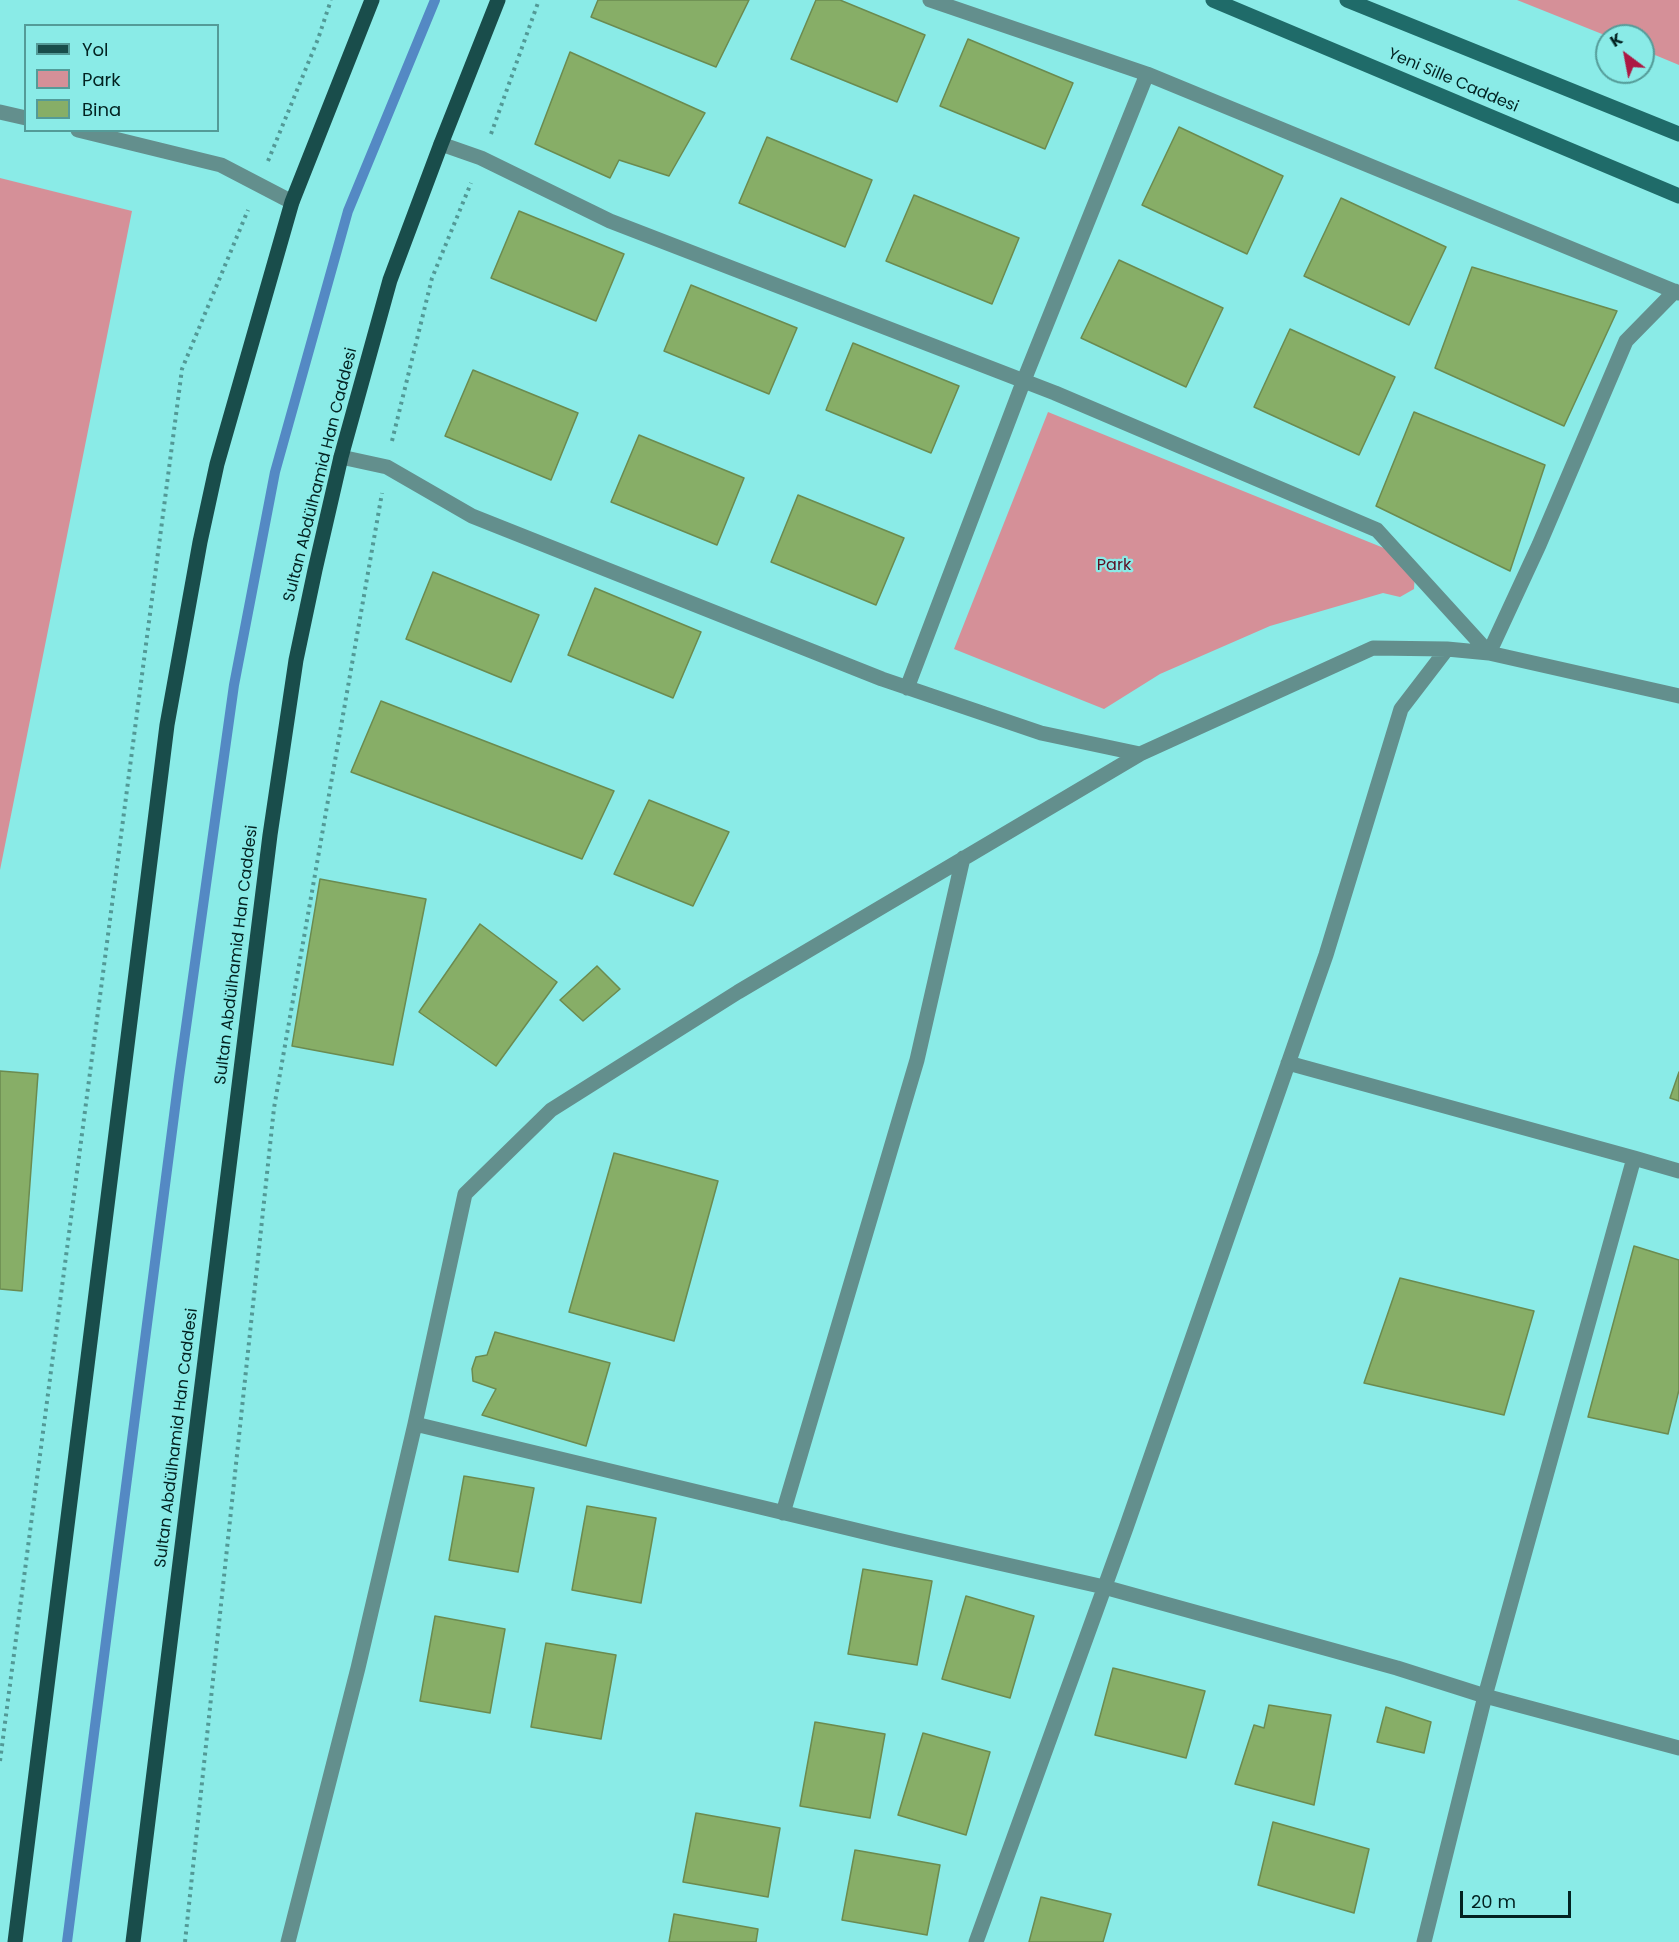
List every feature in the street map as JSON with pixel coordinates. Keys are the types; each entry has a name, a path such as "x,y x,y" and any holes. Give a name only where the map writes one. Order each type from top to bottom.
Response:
{"main road":[{"path":"15,1942 167,725 200,542 217,464 292,202 372,0"},
{"name":"Sultan Abdülhamid Han Caddesi","path":"137,1941 282,746 296,660 341,457 390,280 498,0"},
{"name":"Yeni Sille Caddesi","path":"1213,0 1679,196"},
{"name":"Yeni Sille Caddesi","path":"1347,0 1679,134"}],"street":[{"path":"930,0 1147,74 1677,292 1626,340 1539,545 1489,653"},
{"path":"907,688 1024,380 1147,74"},
{"path":"0,112 24,118"},
{"path":"86,132 221,165 292,202"},
{"path":"441,144 481,158 610,221 1024,380 1377,530 1489,653"},
{"path":"341,457 387,467 472,516 907,688 1041,733 1140,754"},
{"path":"288,1942 358,1668 415,1424 465,1194 551,1110 738,992 1140,754 1373,648 1447,649 1489,653 1679,696"},
{"path":"976,1942 1104,1587 1326,955 1401,709 1447,649"},
{"path":"783,1513 917,1060 963,858"},
{"path":"1288,1063 1679,1171"},
{"path":"1424,1942 1485,1696 1634,1158"},
{"path":"415,1424 783,1513 1104,1587 1397,1668 1485,1696 1679,1748"}],"path":[{"path":"185,1942 274,1108 387,467 432,278 481,158 539,0"}],"green space":[{"path":"1517,0 1679,0 1679,65 1655,55 1655,24 1595,24 1595,31"},
{"path":"0,178 132,211 0,870"},
{"name":"Park","path":"1048,412 1406,557 1415,571 1414,589 1400,597 1383,593 1270,626 1160,674 1104,709 954,649"}],"building":[{"path":"598,0 749,0 716,67 591,17"},
{"path":"816,0 840,0 925,35 897,102 791,59"},
{"path":"968,39 1073,83 1045,149 940,106"},
{"path":"570,52 705,113 669,176 619,160 610,178 535,144"},
{"path":"1179,127 1283,176 1247,254 1142,205"},
{"path":"767,137 872,180 845,247 739,203"},
{"path":"914,195 1019,238 992,304 886,261"},
{"path":"1341,198 1446,247 1409,325 1304,276"},
{"path":"519,211 624,254 596,321 491,278"},
{"path":"1119,260 1223,308 1186,387 1081,338"},
{"path":"1472,267 1617,311 1564,426 1435,368"},
{"path":"691,285 797,328 769,394 664,351"},
{"path":"1290,329 1395,377 1359,455 1254,407"},
{"path":"853,343 959,386 931,453 826,410"},
{"path":"473,370 578,413 551,480 445,436"},
{"path":"1414,412 1545,465 1510,571 1376,506"},
{"path":"639,435 744,478 717,545 611,502"},
{"path":"798,495 904,538 876,605 771,562"},
{"path":"433,572 539,615 511,682 406,639"},
{"path":"595,588 701,632 673,698 568,655"},
{"path":"381,701 614,791 582,859 351,772"},
{"path":"649,800 729,832 693,906 614,874"},
{"path":"320,879 426,899 393,1065 292,1046"},
{"path":"480,924 557,982 496,1066 419,1012"},
{"path":"597,966 620,989 583,1021 560,1000"},
{"path":"0,1071 38,1074 22,1291 0,1289"},
{"path":"1679,1072 1679,1101 1670,1098"},
{"path":"614,1153 718,1181 674,1341 569,1312"},
{"path":"1634,1246 1679,1260 1679,1390 1668,1434 1588,1417"},
{"path":"1400,1278 1534,1311 1504,1415 1364,1383"},
{"path":"495,1332 610,1363 586,1446 482,1415 496,1389 473,1381 472,1369 476,1357 487,1355"},
{"path":"464,1476 534,1488 518,1572 449,1560"},
{"path":"587,1506 656,1518 641,1603 572,1590"},
{"path":"863,1569 932,1581 917,1665 848,1654"},
{"path":"966,1596 1034,1616 1010,1698 942,1679"},
{"path":"435,1616 505,1629 490,1713 420,1701"},
{"path":"546,1643 616,1655 601,1739 531,1727"},
{"path":"1113,1668 1205,1691 1186,1758 1095,1735"},
{"path":"1269,1705 1331,1715 1314,1805 1235,1784 1254,1725 1264,1728"},
{"path":"1386,1707 1431,1722 1424,1753 1377,1742"},
{"path":"815,1722 885,1734 870,1818 800,1806"},
{"path":"923,1733 990,1752 966,1835 898,1815"},
{"path":"696,1813 780,1828 768,1897 683,1882"},
{"path":"1273,1822 1369,1849 1354,1913 1258,1885"},
{"path":"855,1850 940,1865 927,1935 842,1920"},
{"path":"1041,1897 1111,1914 1103,1942 1029,1942"},
{"path":"674,1914 758,1929 756,1942 669,1942"}],"waterway":[{"path":"67,1942 179,1077 234,685 275,472 348,211 435,0"}]}
